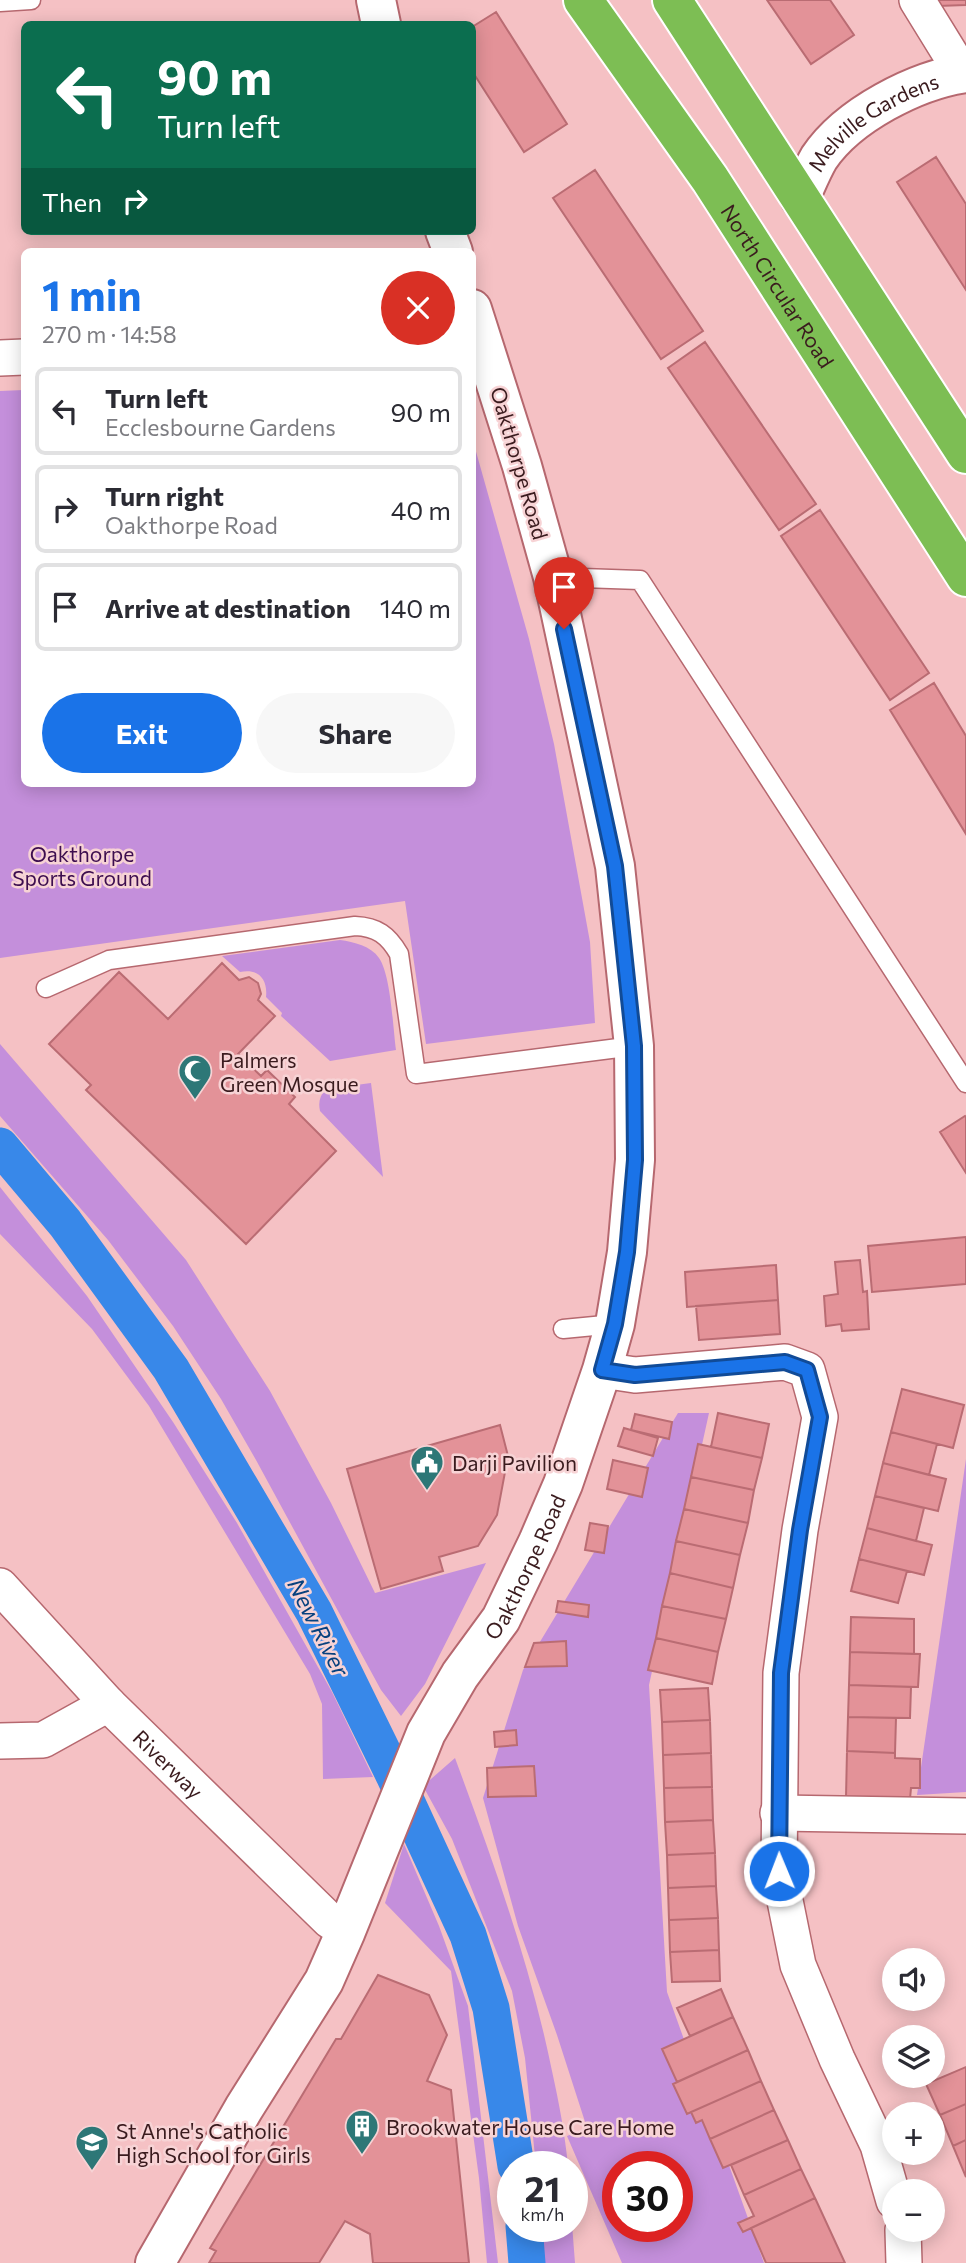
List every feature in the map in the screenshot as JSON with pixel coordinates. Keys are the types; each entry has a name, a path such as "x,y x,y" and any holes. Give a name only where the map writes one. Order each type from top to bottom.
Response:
{"highway":[{"name":"North Circular Road","path":"583,0 710,179 966,577"},
{"path":"672,0 966,454"}],"street":[{"path":"376,0 380,21"},
{"path":"917,0 964,73"},
{"name":"Melville Gardens","path":"800,198 819,159 838,135 889,99 924,83 964,73"},
{"name":"Oakthorpe Road","path":"155,2263 244,2108 324,1981 426,1733 460,1675 501,1619 563,1484 615,1324 627,1252 635,1160 634,1046 615,866 553,577 522,466 476,324"},
{"path":"0,358 21,357"},
{"path":"602,1370 635,1375 785,1362 807,1370 820,1417 800,1530 781,1673 779,1871 798,1965 836,2059 878,2145 888,2179"},
{"name":"Riverway","path":"0,1586 108,1704 329,1920 346,1931"},
{"path":"0,1741 43,1740 108,1704"},
{"path":"778,1813 966,1815"},
{"path":"903,2242 904,2263"}],"lane":[{"path":"0,2 31,0"},
{"path":"553,577 640,580 966,1083"},
{"path":"46,988 108,960 368,926 390,939 399,954 416,1074 634,1046"},
{"path":"563,1329 615,1324"}],"green space":[{"name":"Oakthorpe Sports Ground","path":"21,390 21,787 476,787 476,452 529,639 554,744 590,942 595,1023 426,1044 405,901 0,958 0,391"},
{"path":"340,940 367,948 379,958 389,989 396,1050 330,1061 281,1016 282,1013 266,997 265,985 257,973 240,972 222,956"},
{"path":"0,1044 186,1260 270,1391 331,1503 375,1593 486,1563 425,1684 401,1716 381,1690 221,1399 173,1326 108,1240 0,1116"},
{"path":"371,1083 383,1177 319,1108 320,1099 326,1089"},
{"path":"0,1187 87,1296 173,1422 237,1523 332,1692 373,1777 323,1779 322,1704 310,1674 149,1406 92,1329 0,1234"},
{"path":"678,1413 709,1413 649,1685 667,1992 764,2263 622,2263 613,2242 693,2242 693,2151 602,2151 602,2217 588,2184 588,2151 573,2151 567,2136 587,2128 518,1926 483,1798 523,1670"},
{"path":"966,1459 966,1792 917,1795"},
{"path":"455,1758 522,1952 543,2031 566,2151 534,2151 525,2058 512,1991 452,1839 423,1786"},
{"path":"404,1844 439,1926 468,2006 498,2263 487,2263 479,2178 451,1971 385,1903"},
{"path":"543,2242 573,2242 575,2263 544,2263"}],"building":[{"path":"767,0 830,0 854,35 811,64"},
{"path":"938,0 966,0 966,5 938,6"},
{"path":"496,12 567,124 524,152 476,77 476,24"},
{"path":"936,157 966,204 966,290 897,182"},
{"path":"595,170 703,331 661,359 553,198"},
{"path":"705,342 816,504 779,530 668,368"},
{"path":"820,510 929,673 890,700 781,536"},
{"path":"934,683 966,736 966,834 890,710"},
{"name":"Palmers Green Mosque","path":"222,963 239,980 249,977 258,983 261,994 258,1000 275,1016 238,1054 261,1076 267,1070 295,1097 289,1104 336,1151 246,1244 86,1090 91,1085 49,1044 119,972 168,1019"},
{"path":"966,1117 966,1173 940,1132"},
{"path":"966,1237 966,1284 872,1292 868,1246"},
{"path":"860,1260 863,1292 867,1291 869,1329 842,1331 841,1324 826,1326 824,1296 838,1294 835,1262"},
{"path":"776,1265 778,1300 687,1307 685,1272"},
{"path":"778,1300 780,1334 699,1340 696,1306"},
{"path":"902,1389 964,1405 953,1448 891,1432"},
{"path":"718,1413 769,1424 762,1458 711,1447"},
{"path":"635,1414 672,1422 669,1439 631,1430"},
{"name":"Darji Pavilion","path":"500,1425 508,1456 497,1515 478,1546 439,1557 443,1571 381,1589 347,1469"},
{"path":"624,1428 658,1438 653,1456 618,1446"},
{"path":"891,1432 937,1444 929,1475 883,1463"},
{"path":"698,1444 762,1458 754,1490 691,1477"},
{"path":"613,1460 648,1468 642,1497 607,1489"},
{"path":"883,1463 946,1479 938,1511 875,1496"},
{"path":"691,1477 754,1490 748,1523 684,1509"},
{"path":"875,1496 924,1508 916,1541 867,1528"},
{"path":"684,1509 748,1523 740,1555 676,1541"},
{"path":"590,1523 608,1526 604,1553 585,1550"},
{"path":"867,1528 932,1545 924,1575 859,1559"},
{"path":"676,1541 740,1555 733,1588 670,1573"},
{"path":"859,1559 907,1571 898,1603 851,1591"},
{"path":"670,1573 733,1588 726,1619 662,1606"},
{"path":"558,1601 589,1605 588,1617 556,1612"},
{"path":"662,1606 726,1619 718,1652 656,1638"},
{"path":"851,1617 914,1619 914,1654 850,1652"},
{"path":"656,1638 718,1652 712,1684 648,1670"},
{"path":"566,1641 567,1666 525,1667 534,1643"},
{"path":"850,1652 920,1654 918,1687 849,1685"},
{"path":"849,1685 911,1687 910,1718 848,1717"},
{"path":"708,1688 710,1720 662,1722 660,1690"},
{"path":"848,1717 896,1718 895,1753 847,1751"},
{"path":"710,1720 711,1753 663,1755 662,1722"},
{"path":"516,1730 517,1745 495,1747 494,1732"},
{"path":"847,1751 895,1753 895,1758 920,1759 920,1788 911,1788 910,1799 846,1797"},
{"path":"711,1753 712,1787 664,1788 663,1755"},
{"path":"534,1766 536,1796 488,1797 487,1768"},
{"path":"712,1787 713,1820 665,1822 664,1788"},
{"path":"713,1820 715,1853 667,1855 665,1822"},
{"path":"715,1853 716,1886 668,1888 667,1855"},
{"path":"716,1886 718,1918 669,1920 668,1888"},
{"path":"718,1918 719,1950 670,1952 669,1920"},
{"path":"719,1950 720,1981 672,1982 670,1952"},
{"name":"Brookwater House Care Home","path":"378,1975 429,1995 447,2035 427,2081 451,2090 469,2263 373,2263 370,2234 345,2221 319,2263 209,2263 216,2251 210,2248 336,2039 341,2039"},
{"path":"721,1989 733,2017 690,2036 677,2008"},
{"path":"733,2017 748,2050 677,2082 662,2049"},
{"path":"748,2050 761,2081 687,2114 673,2084"},
{"path":"966,2067 966,2104 945,2113 945,2102 934,2102 928,2088 945,2088 945,2076"},
{"path":"761,2081 774,2110 710,2139 702,2120 696,2123 691,2112"},
{"path":"966,2104 966,2140 953,2146 945,2127 945,2113"},
{"path":"774,2110 788,2140 723,2168 710,2139"},
{"path":"788,2140 801,2169 744,2195 731,2165"},
{"path":"966,2140 966,2177 953,2146"},
{"path":"801,2169 815,2198 743,2232 738,2223 754,2216 744,2195"},
{"path":"815,2198 845,2263 766,2263 751,2228"}],"waterway":[{"name":"New River","path":"0,1146 65,1223 171,1369 314,1612 468,1935 491,2008 514,2151"},
{"name":"New River","path":"525,2242 527,2263"}],"place":[{"name":"Palmers Green Mosque","path":"195,1101"},
{"name":"Darji Pavilion","path":"427,1492"},
{"name":"Brookwater House Care Home","path":"362,2156"},
{"name":"St Anne's Catholic High School for Girls","path":"92,2172"}],"route":[{"path":"564,629 615,866 634,1046 635,1160 627,1252 615,1324 602,1370 635,1375 785,1362 807,1370 820,1417 800,1530 781,1673 779,1871"}]}
